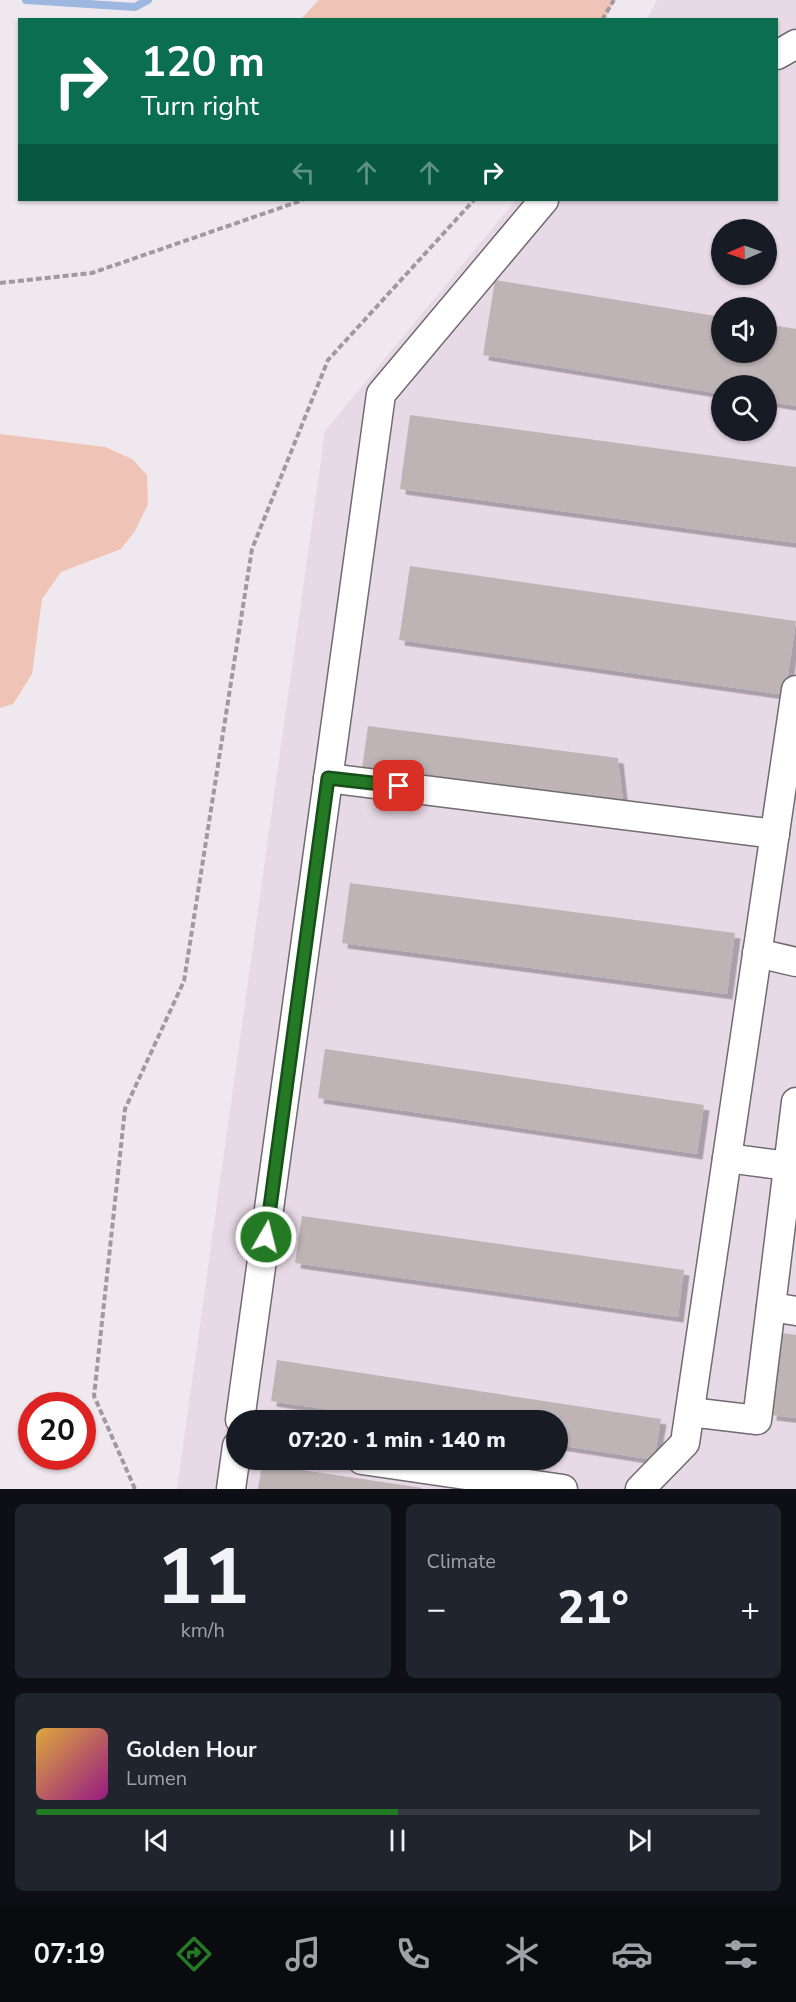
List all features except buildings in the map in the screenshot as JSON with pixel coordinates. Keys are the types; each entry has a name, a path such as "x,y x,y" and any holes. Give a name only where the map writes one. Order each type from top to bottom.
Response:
{"lane":[{"path":"778,54 796,44"},
{"path":"241,1410 381,394 543,201"},
{"path":"640,1489 685,1443 796,690"},
{"path":"328,778 775,834"},
{"path":"757,953 796,962"},
{"path":"690,1412 757,1420 783,1309 796,1102"},
{"path":"727,1158 792,1171"},
{"path":"231,1489 234,1470"},
{"path":"431,1470 563,1489"}],"path":[{"path":"603,18 614,0"},
{"path":"0,283 92,273 300,201"},
{"path":"135,1489 94,1396 125,1109 184,981 252,549 328,360 473,201"}],"shaded area":[{"path":"319,0 615,0 606,18 302,18"},
{"path":"657,0 796,0 796,1489 177,1489 325,431 515,201 778,201 778,18 648,18"},
{"path":"0,434 105,447 132,459 147,475 148,504 135,531 121,549 61,572 42,599 32,674 13,704 0,708"}],"waterway":[{"path":"26,0 135,7 148,0"}],"route":[{"path":"266,1237 328,778 399,786"}]}
